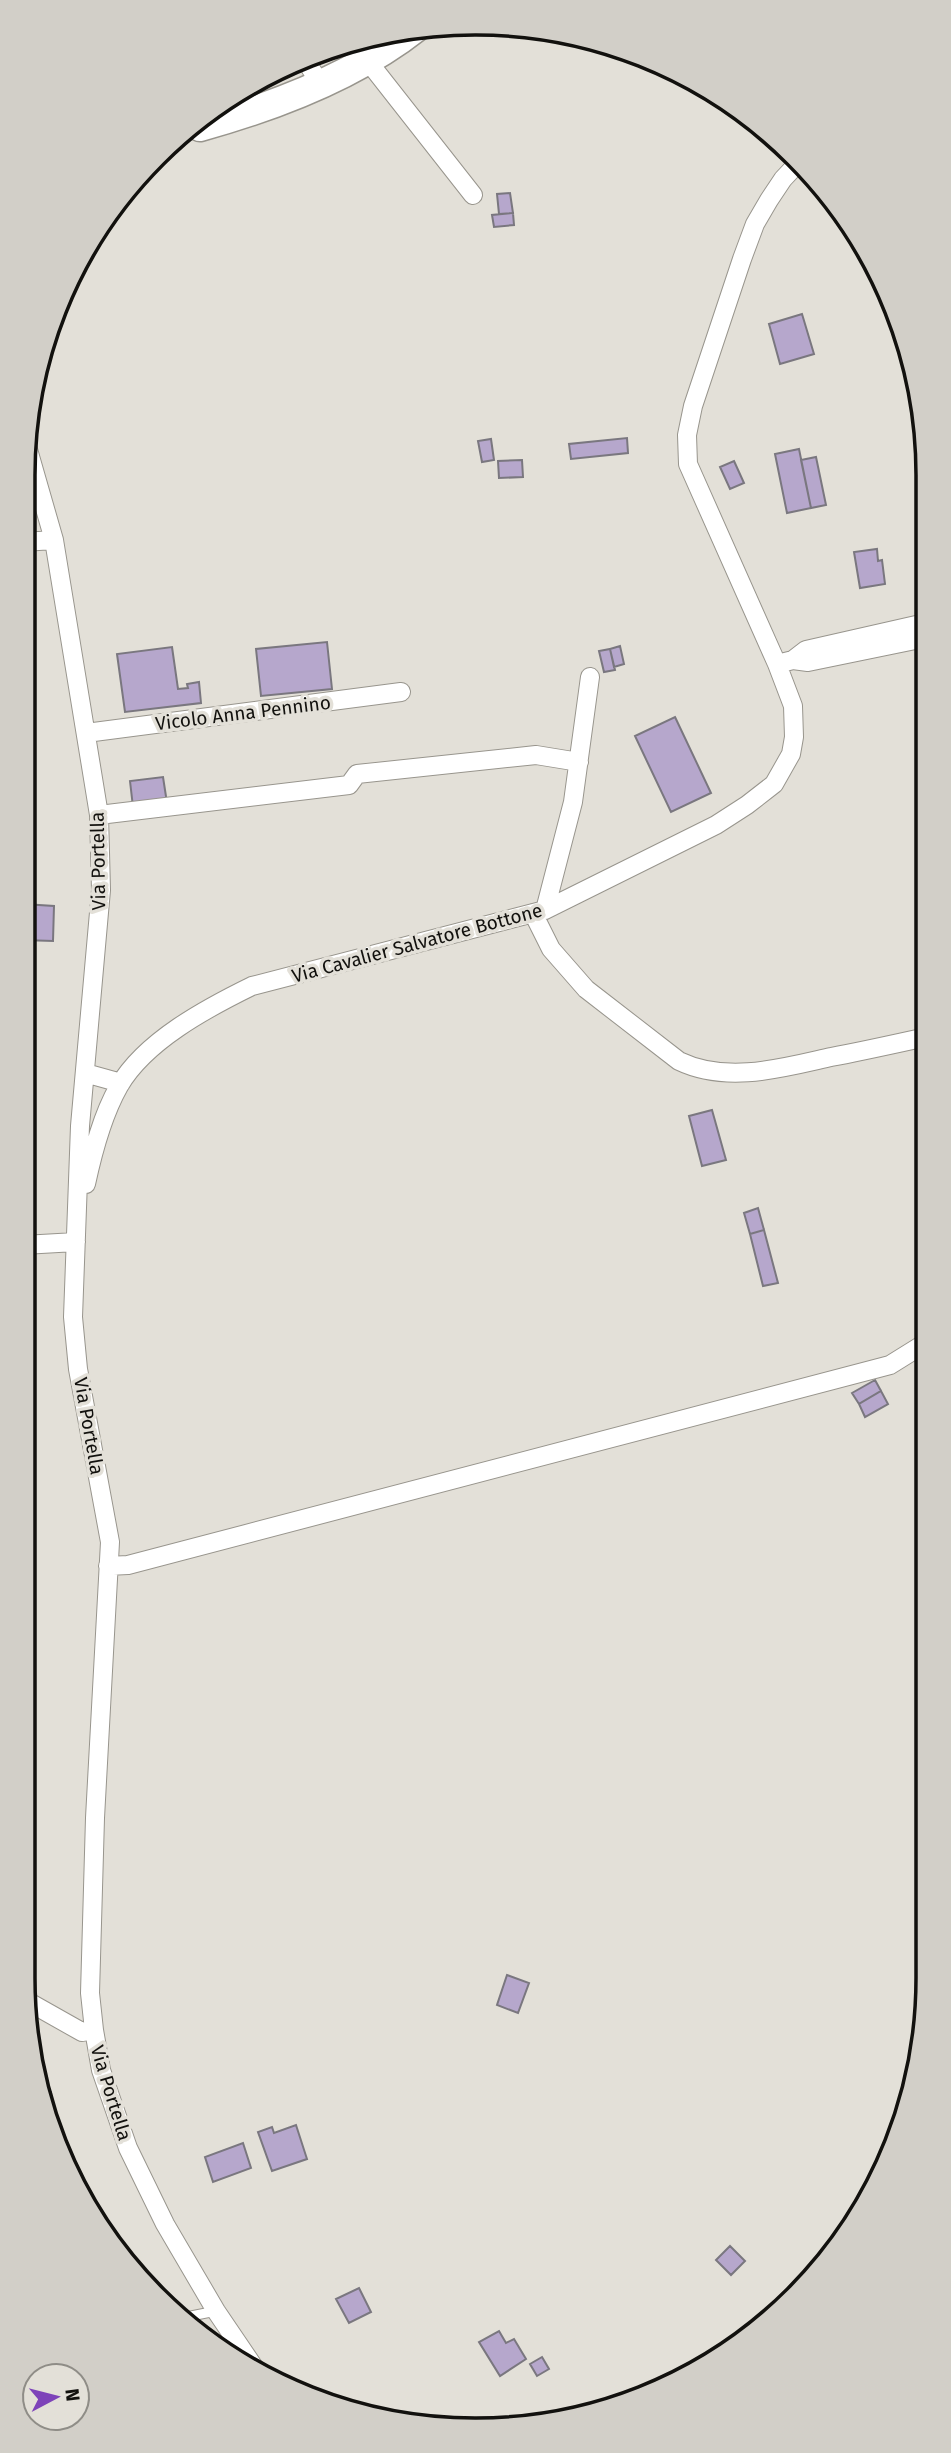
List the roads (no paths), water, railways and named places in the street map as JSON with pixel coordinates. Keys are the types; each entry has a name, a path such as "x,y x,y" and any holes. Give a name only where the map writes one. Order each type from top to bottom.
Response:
{"main road":[{"path":"210,124 274,105 314,74 367,60 399,42"}],"street":[{"path":"367,60 473,195"},
{"name":"Via Cavalier Salvatore Bottone","path":"77,1221 103,1122 121,1083 137,1063 176,1030 223,1000 252,986 539,912 716,825 774,784 791,754 795,721 785,662 688,464 687,435 693,406 755,225 783,179 792,169"},
{"name":"Via Portella","path":"35,474 54,540 99,816 101,890 80,1126 73,1317 78,1369 110,1542 95,1818 90,1993 94,2030 101,2070 128,2148 164,2224 244,2352"},
{"path":"35,541 54,540"},
{"path":"785,662 806,650 916,625"},
{"path":"785,662 808,662 916,640"},
{"path":"590,677 573,802 539,912 551,949 586,989 679,1061 694,1068 728,1073 769,1070 916,1039"},
{"name":"Vicolo Anna Pennino","path":"86,733 401,692"},
{"path":"99,816 349,785 357,774 536,755 579,762"},
{"path":"85,1073 121,1083"},
{"path":"35,1244 76,1242"},
{"path":"108,1566 128,1565 890,1365 916,1349"},
{"path":"36,2006 82,2032 94,2030"}],"lane":[{"path":"194,2316 216,2311"}]}
